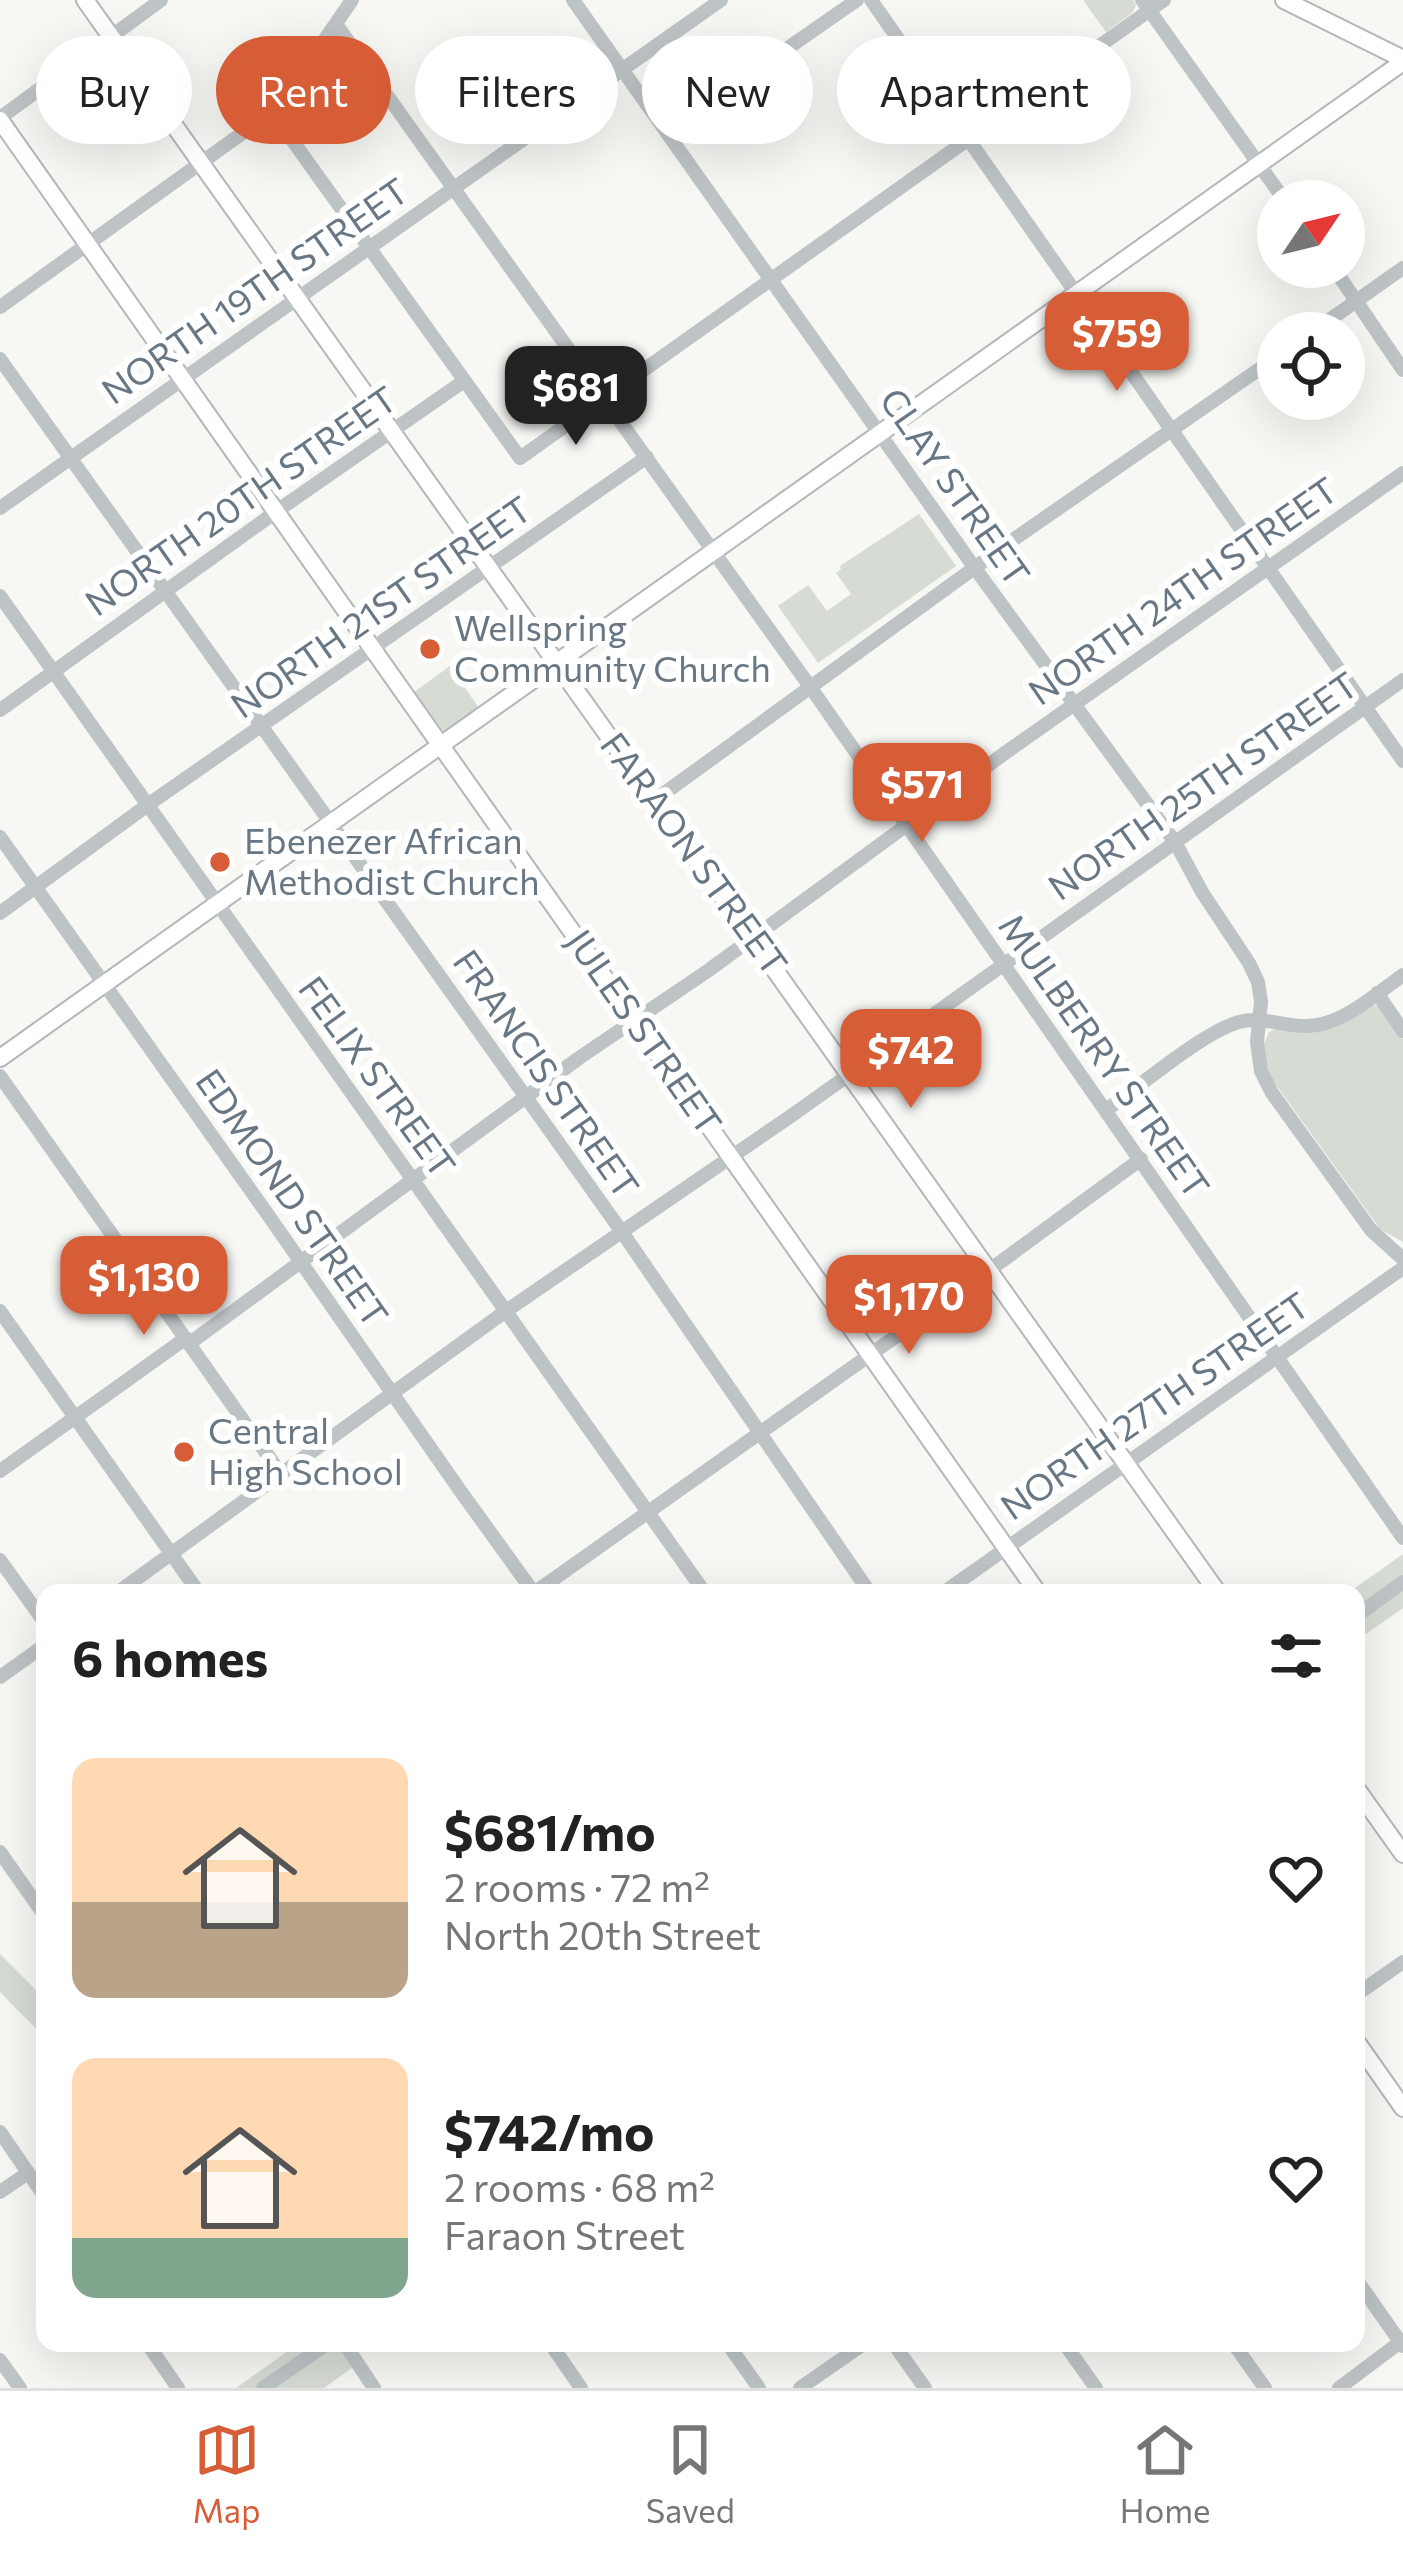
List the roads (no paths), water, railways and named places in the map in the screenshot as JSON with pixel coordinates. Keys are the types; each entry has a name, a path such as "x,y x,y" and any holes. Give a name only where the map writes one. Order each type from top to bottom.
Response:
{"main road":[{"name":"FARAON STREET","path":"85,0 111,36"},
{"path":"0,1058 1403,60 1287,1"},
{"name":"JULES STREET","path":"0,119 1032,1584"},
{"name":"FARAON STREET","path":"187,144 852,1072 1212,1584"},
{"path":"1365,1801 1403,1854"},
{"path":"1365,2054 1403,2108"}],"street":[{"path":"111,36 161,0"},
{"path":"327,36 352,0"},
{"name":"CLAY STREET","path":"573,0 642,98"},
{"name":"NORTH 19TH STREET","path":"0,508 720,0"},
{"path":"805,36 857,0"},
{"path":"871,0 896,36"},
{"path":"1104,36 1146,5 1164,0"},
{"path":"1146,5 1270,180"},
{"name":"MULBERRY STREET","path":"336,24 811,688 1403,1538"},
{"path":"0,119 36,92"},
{"path":"0,307 227,144"},
{"path":"295,144 520,458 958,144"},
{"name":"CLAY STREET","path":"675,144 1175,842 1258,982 1261,1071 1371,1230 1403,1264"},
{"path":"973,144 1403,761"},
{"path":"1341,312 1403,268"},
{"path":"1348,288 1403,370"},
{"name":"FRANCIS STREET","path":"0,359 622,1232 864,1584"},
{"path":"655,800 974,567 1257,371"},
{"name":"NORTH 20TH STREET","path":"0,710 464,381"},
{"name":"NORTH 21ST STREET","path":"0,913 646,457"},
{"name":"NORTH 24TH STREET","path":"0,1471 1403,473"},
{"name":"FELIX STREET","path":"0,596 698,1584"},
{"name":"NORTH 25TH STREET","path":"129,1584 506,1311 732,1157 1403,680"},
{"name":"EDMOND STREET","path":"0,837 528,1584"},
{"path":"1106,1110 1217,1032 1260,1020 1321,1025 1403,975"},
{"path":"1377,993 1403,1030"},
{"path":"0,1076 281,1474"},
{"path":"547,1584 1141,1159"},
{"name":"NORTH 27TH STREET","path":"955,1584 1403,1264"},
{"path":"0,1311 193,1584"},
{"path":"0,1559 36,1610"},
{"path":"1365,1609 1403,1582"},
{"path":"0,1677 36,1651"},
{"path":"0,1852 36,1903"},
{"path":"1365,1989 1403,1962"},
{"path":"0,2132 36,2184"},
{"path":"0,2192 28,2173"},
{"path":"1339,2388 1402,2343 1365,2292"},
{"path":"153,2352 178,2388"},
{"path":"263,2388 315,2352"},
{"path":"350,2352 374,2388"},
{"path":"556,2352 581,2388"},
{"path":"733,2352 759,2388"},
{"path":"800,2388 852,2352"},
{"path":"899,2352 925,2388"},
{"path":"1070,2352 1096,2388"},
{"path":"1239,2352 1264,2388"},
{"path":"0,2360 20,2388"}],"place":[{"name":"Wellspring Community Church","path":"430,649"},
{"name":"Ebenezer African Methodist Church","path":"220,862"},
{"name":"Central High School","path":"184,1452"}]}
